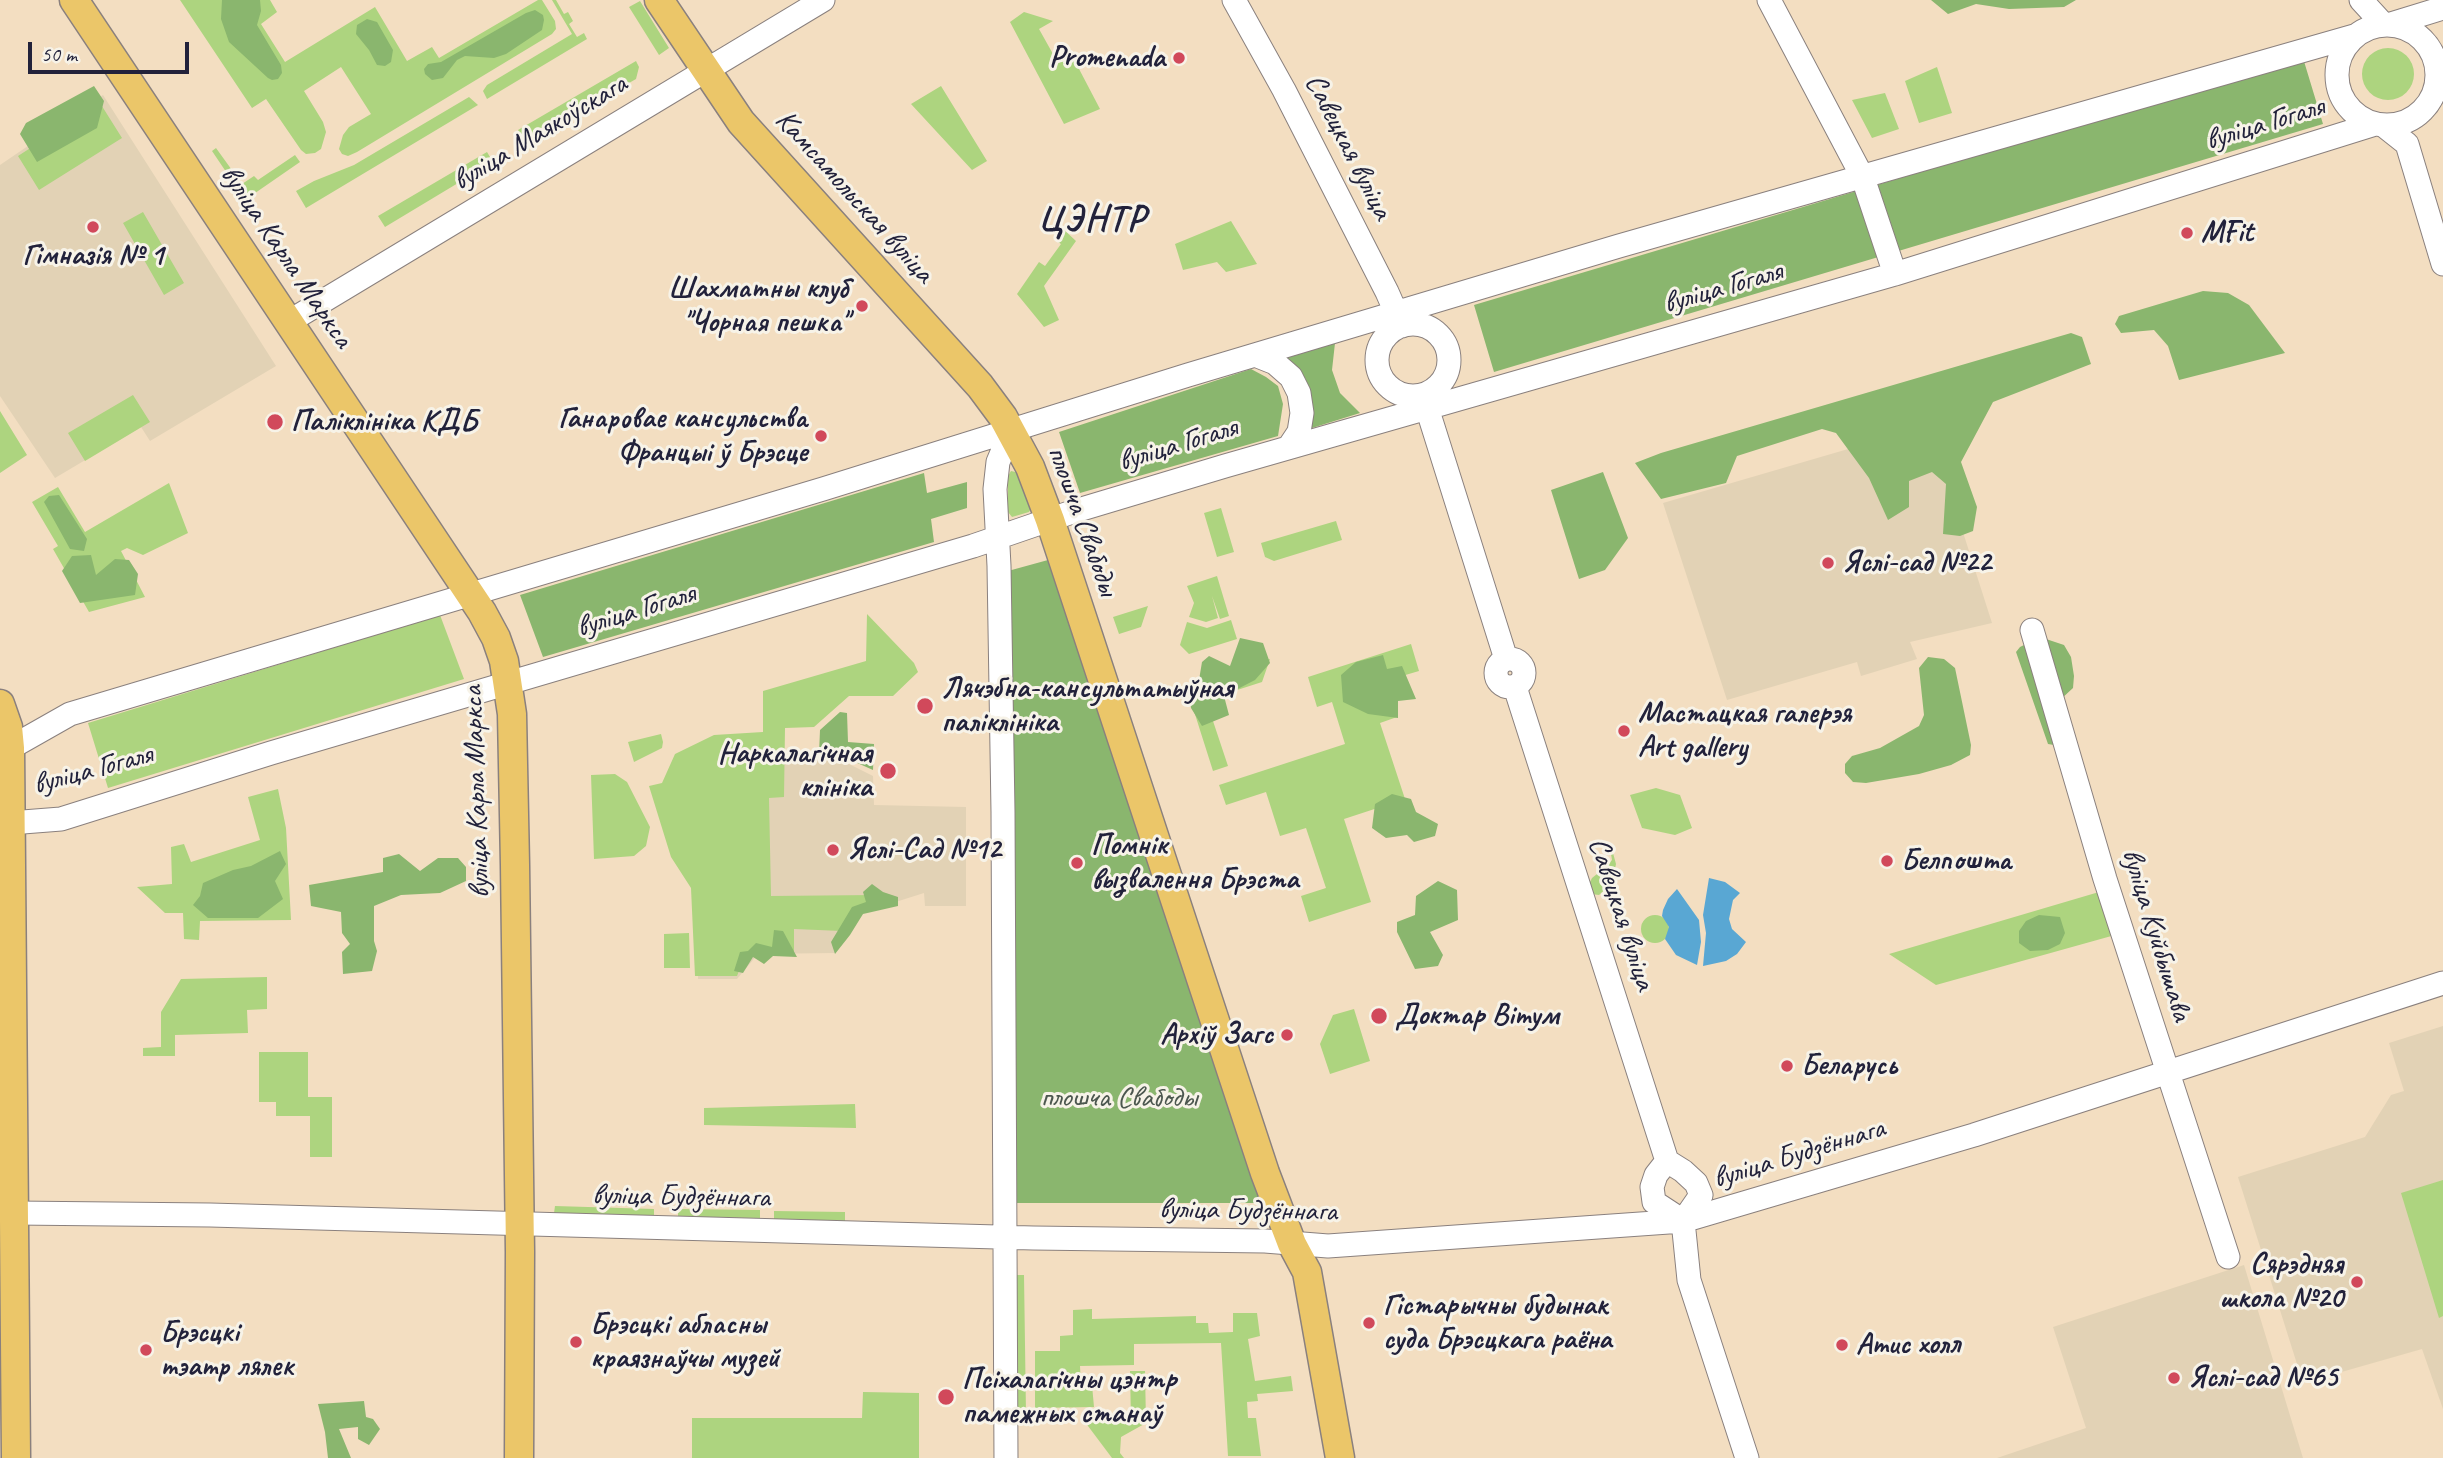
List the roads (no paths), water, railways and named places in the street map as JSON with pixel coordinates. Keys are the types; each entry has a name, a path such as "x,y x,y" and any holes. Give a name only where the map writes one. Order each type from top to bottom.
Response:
{"main road":[{"name":"вуліца Карла Маркса","path":"74,0 290,321 470,594 496,638 509,684 515,852 520,1224 519,1458"},
{"name":"Камсамольская вуліца","path":"659,0 741,122 980,386 1011,430"},
{"name":"плошча Свабоды","path":"1011,430 1030,467 1050,520 1265,1173 1292,1244 1307,1272 1340,1458"},
{"path":"0,704 8,727 5,750 5,824 14,1213 16,1458"}],"street":[{"name":"вуліца Маякоўскага","path":"290,321 823,0"},
{"name":"Савецкая вуліца","path":"1234,0 1284,90 1399,319"},
{"path":"1769,0 1863,178 1895,274"},
{"path":"2363,2 2373,28"},
{"name":"вуліца Гогаля","path":"5,750 71,715 1255,355 1399,319 1863,178 2443,8"},
{"path":"2407,144 2432,99 2437,83 2435,58 2421,37 2407,28 2373,28 2344,48 2336,78 2340,94 2348,107 2360,118 2379,125 2407,144 2443,264"},
{"path":"2379,125 2400,124 2427,111"},
{"name":"вуліца Гогаля","path":"5,824 61,819 205,773 997,537 1425,402 1895,274 2379,125"},
{"path":"1399,319 1434,331 1446,346 1449,363 1447,374 1425,402 1391,389 1378,371 1378,349 1399,319"},
{"path":"1255,355 1275,363 1291,377 1299,393 1302,413 1299,432 1289,447"},
{"name":"Савецкая вуліца","path":"1425,402 1506,659 1519,661 1524,668 1524,677 1515,687 1667,1161"},
{"name":"плошча Свабоды","path":"1006,1458 1003,812 996,475 1001,452 1011,430"},
{"name":"вуліца Куйбышава","path":"2032,630 2105,879 2228,1256"},
{"name":"вуліца Будзённага","path":"14,1213 196,1214 1005,1237 1265,1241 1328,1246 1683,1221 1974,1135 2443,982"},
{"path":"1683,1221 1654,1202 1652,1187 1656,1175 1667,1161 1696,1183 1701,1195 1683,1221 1689,1280 1747,1458"}],"water":[{"path":"1709,878 1725,882 1740,893 1733,900 1729,919 1732,929 1746,942 1737,954 1726,961 1703,966 1706,933 1703,915"},
{"path":"1677,889 1699,920 1701,942 1697,965 1676,955 1665,939 1669,927 1662,916 1663,910"}],"place":[{"name":"Promenada","path":"1179,58"},
{"name":"Гімназія № 1","path":"93,227"},
{"name":"MFit","path":"2187,233"},
{"name":"Шахматны клуб \"Чорная пешка\"","path":"862,306"},
{"name":"Паліклініка КДБ","path":"275,422"},
{"name":"Ганаровае кансульства Францыі ў Брэсце","path":"821,436"},
{"name":"Яслі-сад №22","path":"1828,563"},
{"name":"Лячэбна-кансультатыўная паліклініка","path":"925,706"},
{"name":"Мастацкая галерэя Art gallery","path":"1624,731"},
{"name":"Наркалагічная клініка","path":"888,771"},
{"name":"Яслі-Сад №12","path":"833,850"},
{"name":"Белпошта","path":"1887,861"},
{"name":"Помнік вызвалення Брэста","path":"1077,863"},
{"name":"Доктар Вітум","path":"1379,1016"},
{"name":"Архіў Загс","path":"1287,1035"},
{"name":"Беларусь","path":"1787,1066"},
{"name":"Сярэдняя школа №20","path":"2357,1282"},
{"name":"Гістарычны будынак суда Брэсцкага раёна","path":"1369,1323"},
{"name":"Брэсцкі абласны краязнаўчы музей","path":"576,1342"},
{"name":"Атис холл","path":"1842,1345"},
{"name":"Брэсцкі тэатр лялек","path":"146,1350"},
{"name":"Яслі-сад №65","path":"2174,1378"},
{"name":"Псіхалагічны цэнтр памежных станаў","path":"946,1397"}],"district":[{"name":"ЦЭНТР","path":"1092,220"}]}
